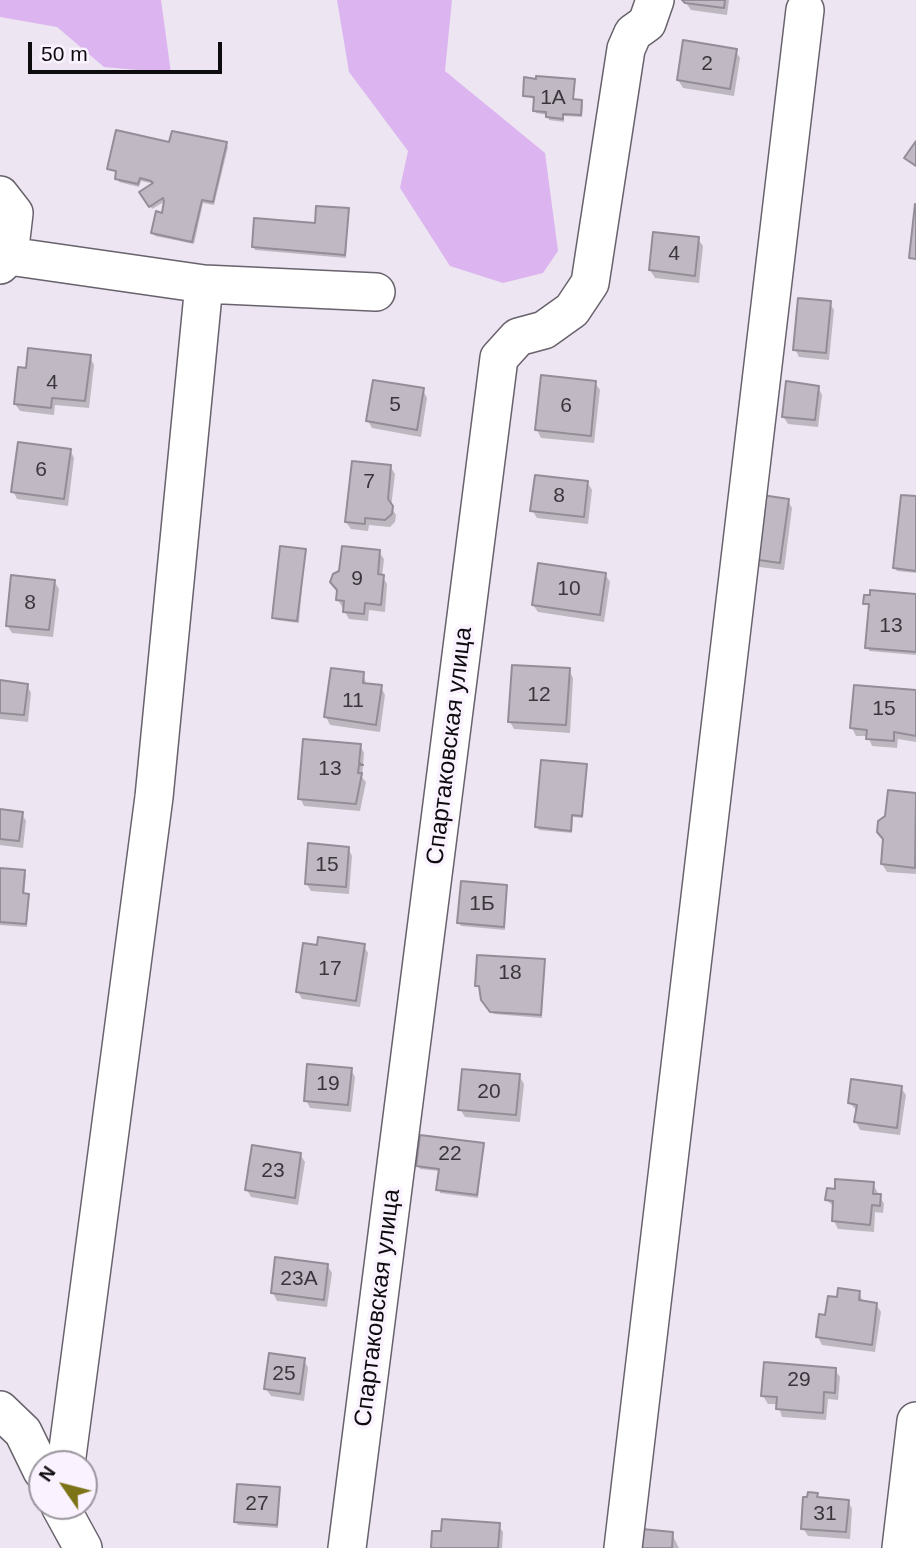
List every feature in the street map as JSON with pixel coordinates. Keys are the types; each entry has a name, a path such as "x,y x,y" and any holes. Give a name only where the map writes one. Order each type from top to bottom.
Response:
{"street":[{"name":"Спартаковская улица","path":"347,1548 499,358 518,337 544,330 572,310 590,283 626,49 634,33 647,23 655,0"},
{"path":"623,1548 805,10"},
{"path":"7,204 5,261 204,284 376,292"},
{"path":"68,1450 154,797 204,284"},
{"path":"0,1410 23,1432 32,1450"},
{"path":"901,1548 916,1421"},
{"path":"68,1520 83,1548"}],"shaded area":[{"path":"0,0 161,0 171,73 104,67 57,27 0,17"},
{"path":"337,0 452,0 445,71 545,153 558,251 543,273 503,283 450,266 400,188 408,151 349,72"}],"building":[{"path":"682,0 725,0 724,8 685,3"},
{"path":"683,40 737,49 730,89 677,80"},
{"path":"536,76 575,79 573,99 582,100 581,115 563,114 563,119 546,117 546,112 533,111 534,97 523,96 524,77 536,79"},
{"path":"116,130 169,142 172,131 227,142 213,202 202,200 192,242 151,233 156,211 162,213 164,201 163,198 149,207 139,192 153,183 140,178 138,184 115,179 116,171 107,169"},
{"path":"916,141 916,166 904,158"},
{"path":"916,204 916,259 909,258"},
{"path":"316,206 349,208 345,255 252,247 254,218 315,223"},
{"path":"653,232 699,237 695,276 649,270"},
{"path":"798,298 831,301 826,353 793,350"},
{"path":"28,348 91,355 85,401 52,398 51,408 14,404 18,367 26,368"},
{"path":"541,375 596,381 591,436 535,430"},
{"path":"373,380 424,388 417,430 366,421"},
{"path":"786,381 819,386 815,420 782,417"},
{"path":"18,442 71,449 64,499 11,492"},
{"path":"352,461 391,465 388,499 393,506 392,514 385,520 365,518 365,524 345,522"},
{"path":"535,475 588,481 584,517 530,511"},
{"path":"755,494 789,499 780,563 745,558"},
{"path":"901,495 916,496 916,571 893,568"},
{"path":"280,546 306,549 297,621 272,618"},
{"path":"342,546 380,550 378,574 384,575 381,605 365,603 364,614 343,612 344,601 336,600 337,590 330,582 333,574 339,571"},
{"path":"538,563 606,573 600,615 532,605"},
{"path":"11,575 55,580 49,630 6,626"},
{"path":"870,590 916,594 916,652 865,648 869,604 863,604 864,595 870,595"},
{"path":"512,665 570,668 566,725 508,722"},
{"path":"331,668 364,672 363,683 382,685 376,725 324,717"},
{"path":"0,680 28,684 24,715 0,713"},
{"path":"854,685 916,690 916,736 894,732 894,741 866,739 867,730 850,728"},
{"path":"303,739 361,744 359,763 363,765 359,765 358,773 362,773 356,804 298,799"},
{"path":"541,760 587,764 582,816 572,815 571,831 535,827"},
{"path":"888,790 916,793 915,868 881,864 883,839 877,832 878,821 885,816"},
{"path":"0,809 23,812 19,841 0,839"},
{"path":"308,843 349,847 346,887 305,884"},
{"path":"0,868 25,870 23,893 29,894 26,924 0,922"},
{"path":"461,881 507,885 504,927 457,923"},
{"path":"318,937 365,944 356,1001 296,992 303,943 317,945"},
{"path":"477,955 545,959 541,1015 490,1012 481,1000 479,986 475,986"},
{"path":"307,1064 352,1068 348,1105 304,1101"},
{"path":"462,1069 520,1074 516,1115 458,1110"},
{"path":"851,1079 902,1086 897,1128 854,1122 857,1105 848,1103"},
{"path":"420,1135 484,1143 477,1195 436,1190 439,1169 416,1166"},
{"path":"252,1145 301,1153 295,1198 245,1190"},
{"path":"835,1179 874,1182 873,1194 881,1194 880,1206 872,1205 870,1225 832,1221 833,1201 825,1200 827,1188 835,1189"},
{"path":"275,1257 328,1264 324,1300 271,1293"},
{"path":"838,1288 860,1291 859,1300 877,1303 872,1345 816,1337 819,1314 825,1315 828,1296 837,1297"},
{"path":"269,1353 305,1358 300,1394 264,1389"},
{"path":"764,1362 836,1368 835,1393 824,1392 823,1413 776,1409 777,1397 761,1396"},
{"path":"237,1484 280,1487 277,1525 234,1522"},
{"path":"808,1492 818,1493 817,1497 849,1500 846,1532 801,1529 803,1497 807,1497"},
{"path":"442,1519 500,1523 498,1548 431,1548 432,1531 441,1531"},
{"path":"642,1529 673,1532 672,1548 640,1548"}]}
